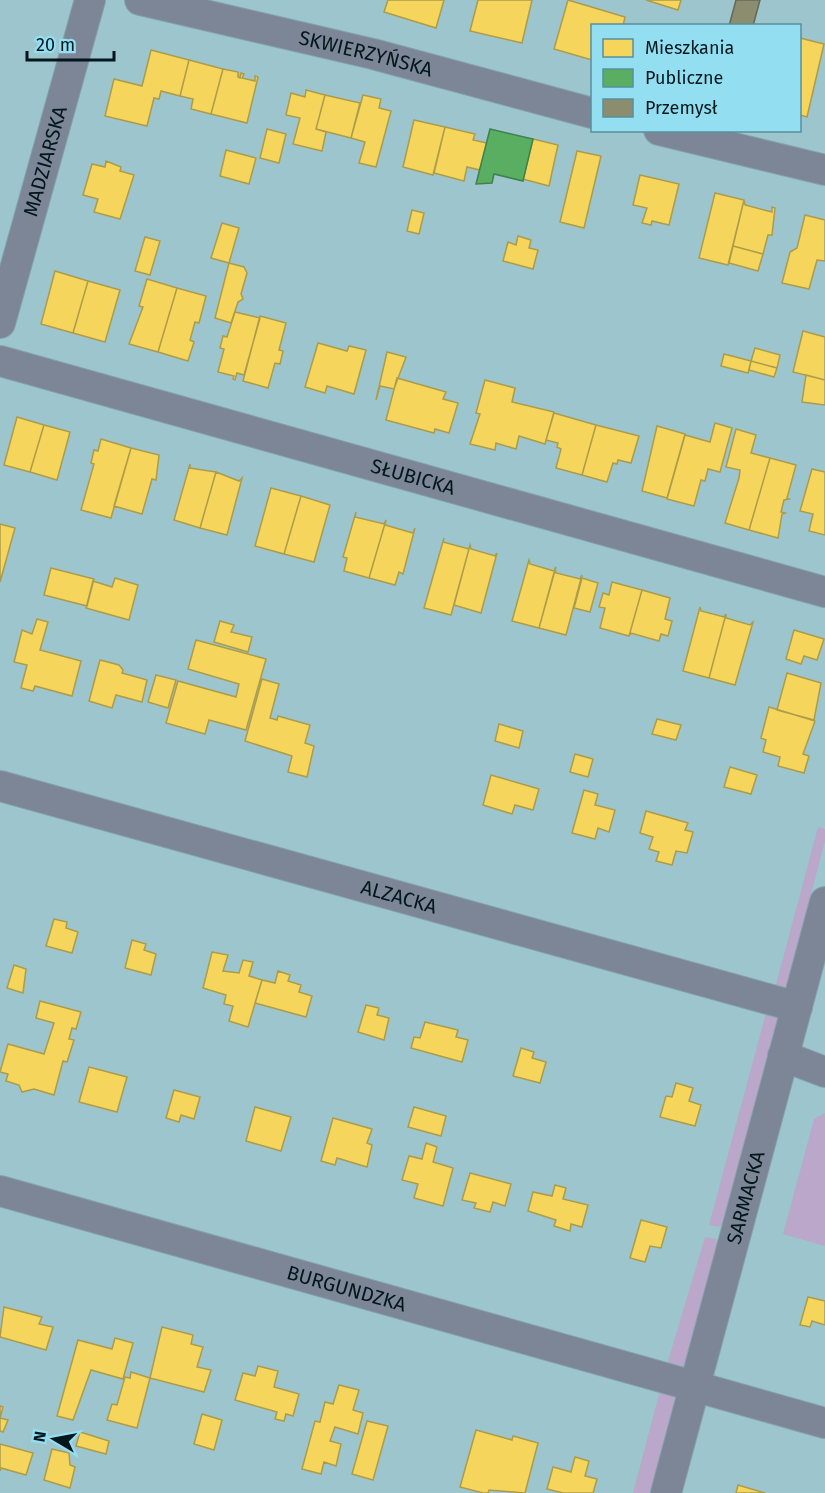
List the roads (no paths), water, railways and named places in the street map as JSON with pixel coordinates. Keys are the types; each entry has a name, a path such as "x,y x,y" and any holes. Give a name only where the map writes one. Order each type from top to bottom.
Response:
{"street":[{"name":"MADZIARSKA","path":"0,323 90,0"},
{"name":"SKWIERZYŃSKA","path":"140,0 373,54 591,113"},
{"path":"667,132 825,170"},
{"name":"SŁUBICKA","path":"0,361 825,592"},
{"name":"ALZACKA","path":"0,786 797,1007"},
{"name":"SARMACKA","path":"666,1493 825,902"},
{"path":"783,1056 825,1072"},
{"name":"BURGUNDZKA","path":"0,1191 825,1423"}]}
